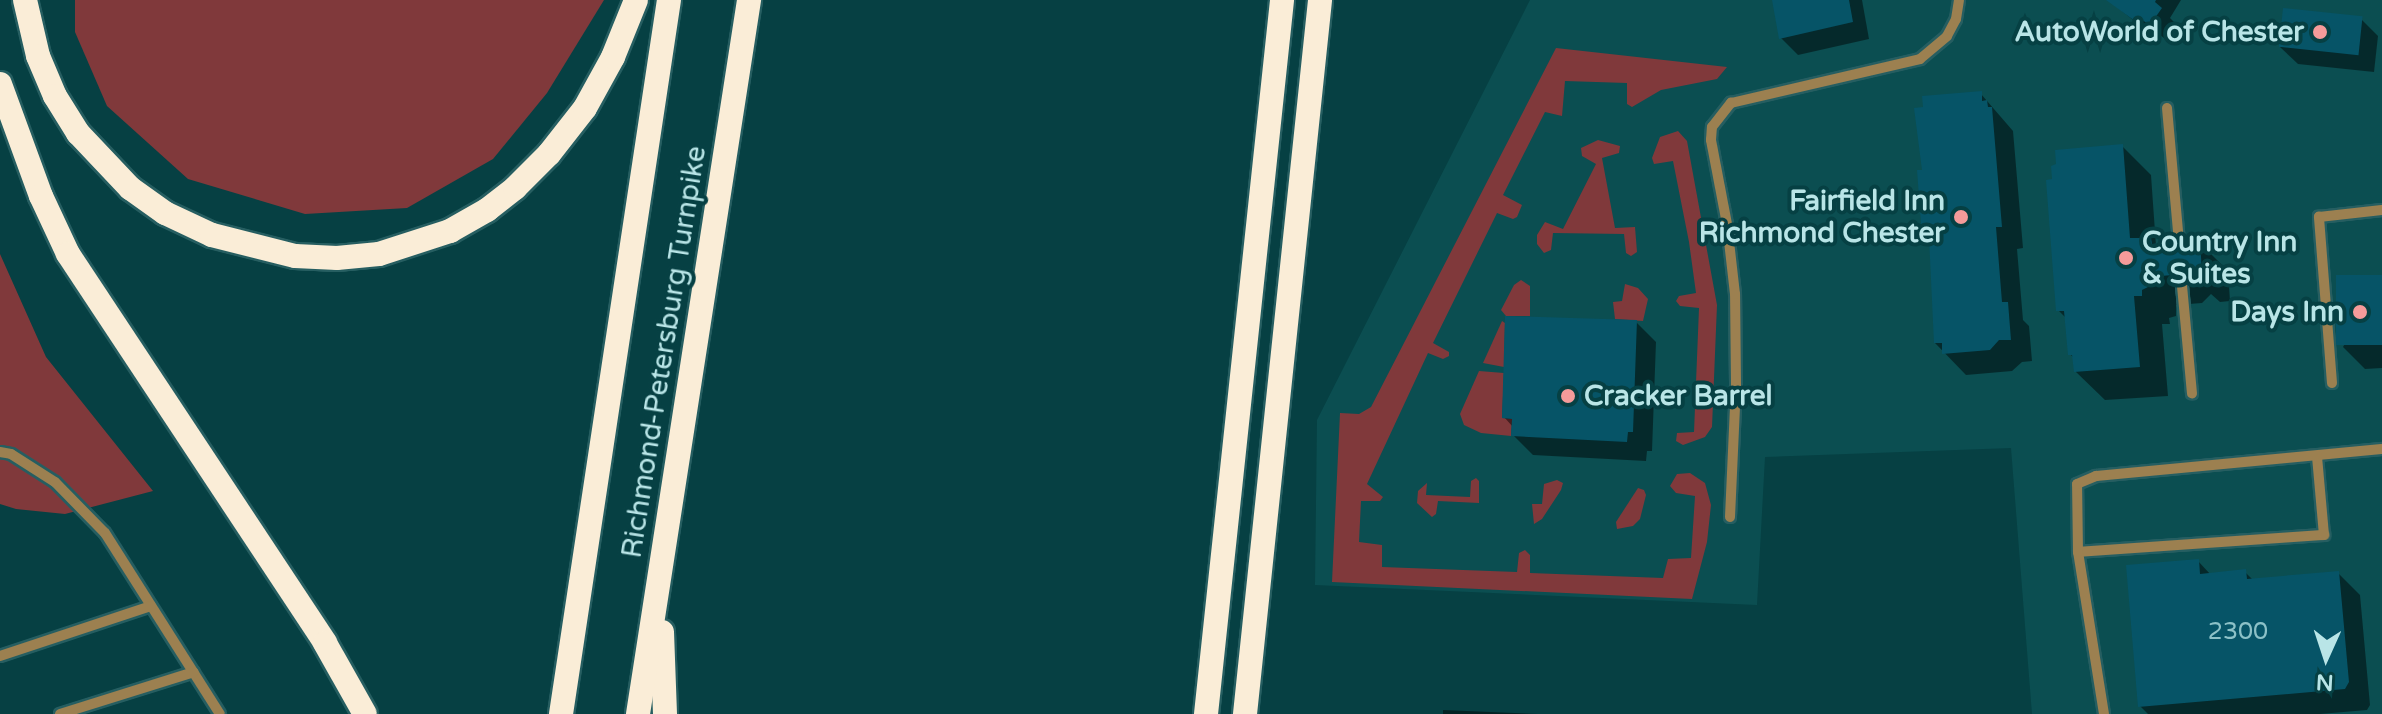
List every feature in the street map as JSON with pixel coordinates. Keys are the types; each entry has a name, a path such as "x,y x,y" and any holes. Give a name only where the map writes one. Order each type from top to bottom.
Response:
{"highway":[{"path":"25,0 38,56 55,96 78,133 130,188 165,213 212,235 295,256 337,258 379,254 450,231 487,210 515,188 549,154 585,108 613,57 636,0"},
{"name":"Richmond-Petersburg Turnpike","path":"561,714 669,0"},
{"name":"Richmond-Petersburg Turnpike","path":"638,714 749,0"},
{"path":"1206,714 1282,0"},
{"path":"1245,714 1320,0"},
{"path":"0,84 41,196 68,254 325,643 365,714"},
{"path":"659,577 665,714"}],"lane":[{"path":"1730,517 1736,385 1735,294 1727,224 1711,140 1712,127 1721,111 1731,103 1920,59 1947,36 1956,19 1959,0"},
{"path":"2167,108 2179,242"},
{"path":"2332,383 2319,217 2382,210"},
{"path":"2181,275 2192,393"},
{"path":"2104,714 2078,552 2077,484 2096,476 2382,449"},
{"path":"0,452 11,454 55,482 105,533 220,714"},
{"path":"2078,552 2324,535 2317,456"},
{"path":"0,656 151,606"},
{"path":"60,714 194,672"}],"shaded area":[{"path":"75,0 604,0 547,93 493,159 407,208 305,214 188,179 107,106 75,32"},
{"path":"1530,0 2382,0 2382,714 2032,714 2011,448 1765,457 1757,605 1315,585 1317,420"},
{"path":"1556,48 1727,67 1717,79 1661,90 1632,107 1627,104 1627,83 1565,81 1562,116 1545,112 1503,195 1522,205 1517,217 1513,219 1497,213 1433,343 1449,352 1449,356 1443,359 1428,353 1367,484 1383,497 1380,501 1361,501 1359,542 1382,545 1382,567 1517,572 1519,553 1525,550 1530,555 1530,573 1663,578 1668,559 1691,558 1695,496 1676,493 1670,486 1677,474 1690,473 1705,483 1711,505 1707,542 1692,599 1332,582 1340,413 1359,414 1371,407"},
{"path":"1678,131 1687,141 1717,305 1712,427 1705,437 1683,445 1676,441 1677,433 1694,432 1699,308 1680,306 1676,301 1679,296 1696,293 1689,242 1673,161 1654,164 1652,158 1660,137"},
{"path":"1598,140 1620,146 1619,153 1602,158 1615,228 1635,227 1637,252 1631,256 1626,253 1624,234 1553,233 1551,250 1544,253 1537,244 1537,235 1545,222 1563,229 1596,164 1582,156 1581,148"},
{"path":"0,254 46,357 153,491 65,514 16,509 0,504"},
{"path":"1521,280 1530,286 1530,316 1506,316 1501,310 1514,285"},
{"path":"1625,284 1638,288 1648,299 1643,321 1615,319 1613,302 1622,301"},
{"path":"1502,321 1505,323 1504,367 1483,363"},
{"path":"1479,371 1504,373 1502,418 1512,419 1511,436 1481,433 1464,425 1460,414"},
{"path":"1476,478 1479,481 1479,503 1438,501 1436,514 1432,517 1417,503 1418,491 1427,483 1426,495 1470,497 1471,481"},
{"path":"1557,480 1563,483 1561,490 1542,519 1534,524 1532,504 1542,504 1544,484"},
{"path":"1638,488 1644,490 1646,495 1640,519 1633,526 1617,529 1616,522"}],"building":[{"path":"1772,0 1849,0 1853,22 1779,39"},
{"path":"2106,0 2156,0 2162,8 2150,25 2142,20 2139,24"},
{"name":"AutoWorld of Chester","path":"2283,8 2363,16 2358,55 2279,47"},
{"name":"Fairfield Inn Richmond Chester","path":"1982,91 1982,101 1987,100 1988,107 1992,107 2002,227 1996,227 2002,302 2008,302 2011,340 1999,340 1990,350 1942,354 1942,343 1934,343 1929,237 1922,237 1917,170 1922,170 1914,108 1923,107 1922,96"},
{"name":"Country Inn & Suites","path":"2123,144 2130,238 2151,238 2152,244 2171,242 2179,250 2187,241 2200,240 2202,273 2189,274 2181,267 2173,275 2148,277 2148,287 2142,290 2142,296 2134,296 2140,367 2074,372 2072,355 2068,355 2064,311 2056,311 2046,180 2052,179 2051,166 2056,164 2055,150"},
{"name":"Days Inn","path":"2336,275 2382,275 2382,345 2336,345"},
{"name":"Cracker Barrel","path":"1505,316 1637,320 1633,432 1628,432 1627,442 1511,436 1512,419 1502,418"},
{"path":"2199,559 2200,574 2246,569 2247,579 2339,571 2349,682 2345,689 2138,707 2126,565"}],"place":[{"name":"AutoWorld of Chester","path":"2320,32"},
{"name":"Fairfield Inn Richmond Chester","path":"1961,217"},
{"name":"Country Inn & Suites","path":"2126,258"},
{"name":"Days Inn","path":"2360,312"},
{"name":"Cracker Barrel","path":"1568,396"}]}
